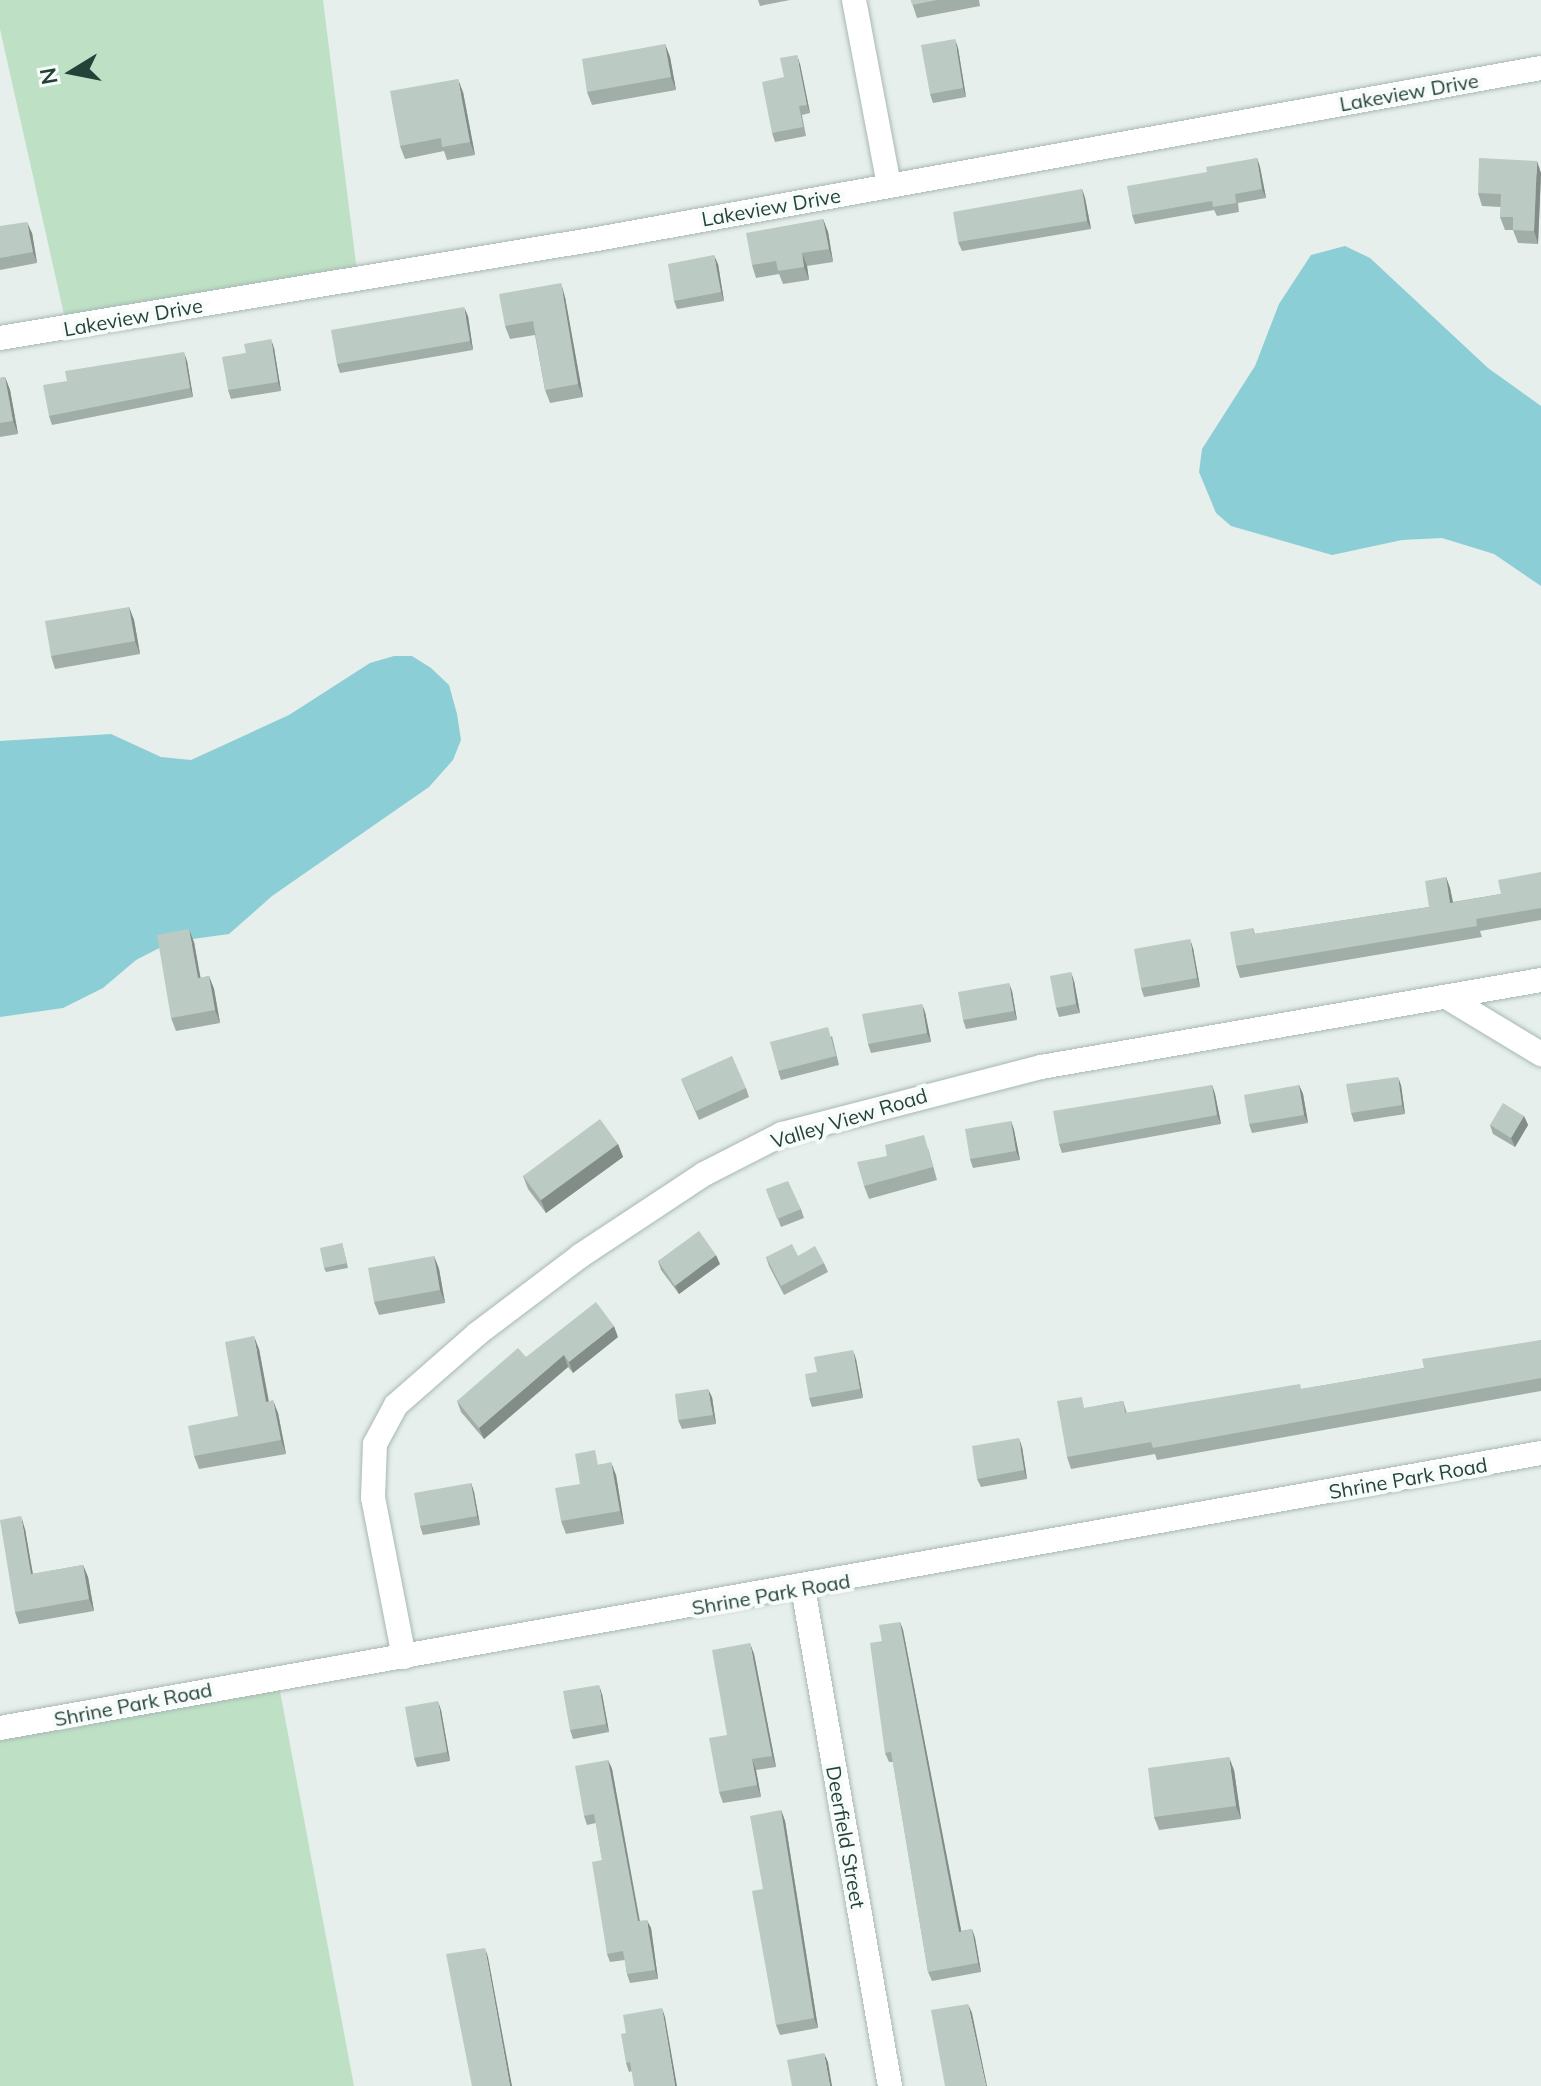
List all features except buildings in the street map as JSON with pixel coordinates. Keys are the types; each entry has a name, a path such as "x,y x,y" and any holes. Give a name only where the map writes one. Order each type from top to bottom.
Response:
{"street":[{"path":"854,0 889,186"},
{"name":"Lakeview Drive","path":"0,338 889,186 1541,68"},
{"name":"Valley View Road","path":"404,1657 373,1498 375,1444 396,1405 477,1334 580,1256 704,1174 782,1134 1026,1070 1541,980"},
{"path":"1448,998 1541,1054"},
{"name":"Shrine Park Road","path":"0,1728 277,1675 404,1657 803,1588 1541,1453"},
{"name":"Deerfield Street","path":"803,1588 890,2086"}],"green space":[{"path":"0,0 323,0 358,279 67,328 0,29"},
{"path":"277,1675 354,2086 0,2086 0,1728"}],"water":[{"path":"1345,246 1370,258 1488,368 1541,406 1541,586 1494,554 1442,538 1402,540 1332,555 1231,526 1216,513 1199,472 1202,449 1255,366 1279,304 1311,255"},
{"path":"394,656 412,656 431,668 449,685 457,714 461,740 453,760 429,787 272,896 229,934 171,942 136,960 103,988 63,1008 0,1017 0,741 111,734 161,757 191,760 289,715 370,663"}]}
